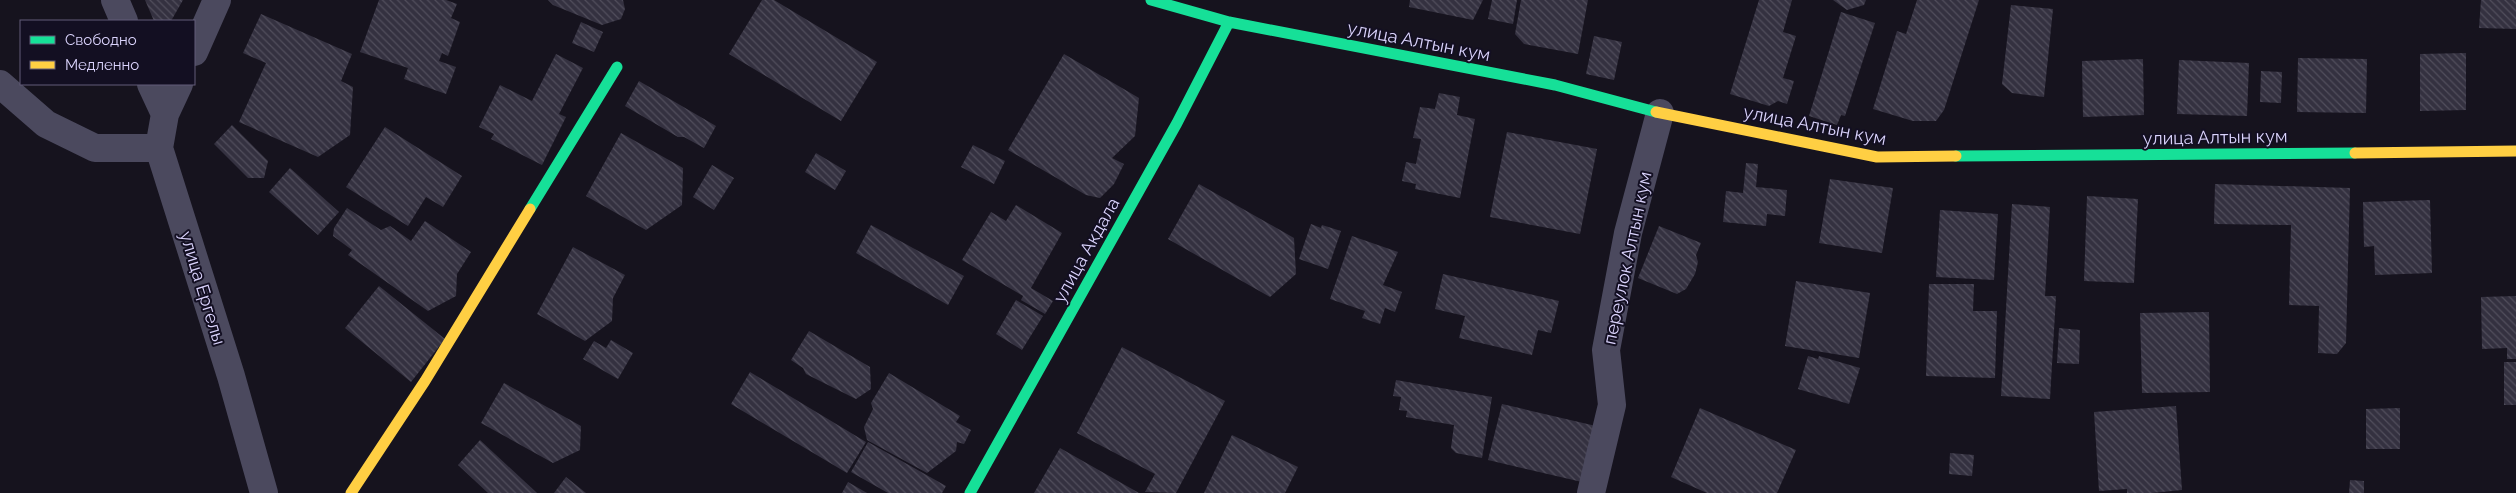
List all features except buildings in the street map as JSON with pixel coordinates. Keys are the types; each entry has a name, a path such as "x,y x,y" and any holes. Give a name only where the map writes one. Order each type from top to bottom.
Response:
{"street":[{"path":"114,0 124,20"},
{"path":"195,50 217,0"},
{"name":"улица Алтын кум","path":"1151,0 1229,22 1555,85 1660,113 1877,157 2516,151"},
{"name":"улица Акдала","path":"970,493 1177,123 1229,22"},
{"path":"351,493 425,381 617,67"},
{"path":"0,84 46,124 95,148 159,148"},
{"path":"151,85 165,114"},
{"name":"улица Ергелы","path":"179,85 165,114 159,148 231,376 264,493"},
{"name":"переулок Алтын кум","path":"1591,493 1612,405 1606,350 1628,233 1660,113"}],"traffic: fast":[{"path":"1151,0 1229,22 1555,85 1656,112"},
{"path":"970,493 1177,123 1229,22"},
{"path":"530,209 617,67"},
{"path":"1956,156 2355,153"}],"traffic: slow":[{"path":"1656,112 1877,157 1956,156"},
{"path":"2355,153 2516,151"},
{"path":"351,493 425,381 530,209"}]}
